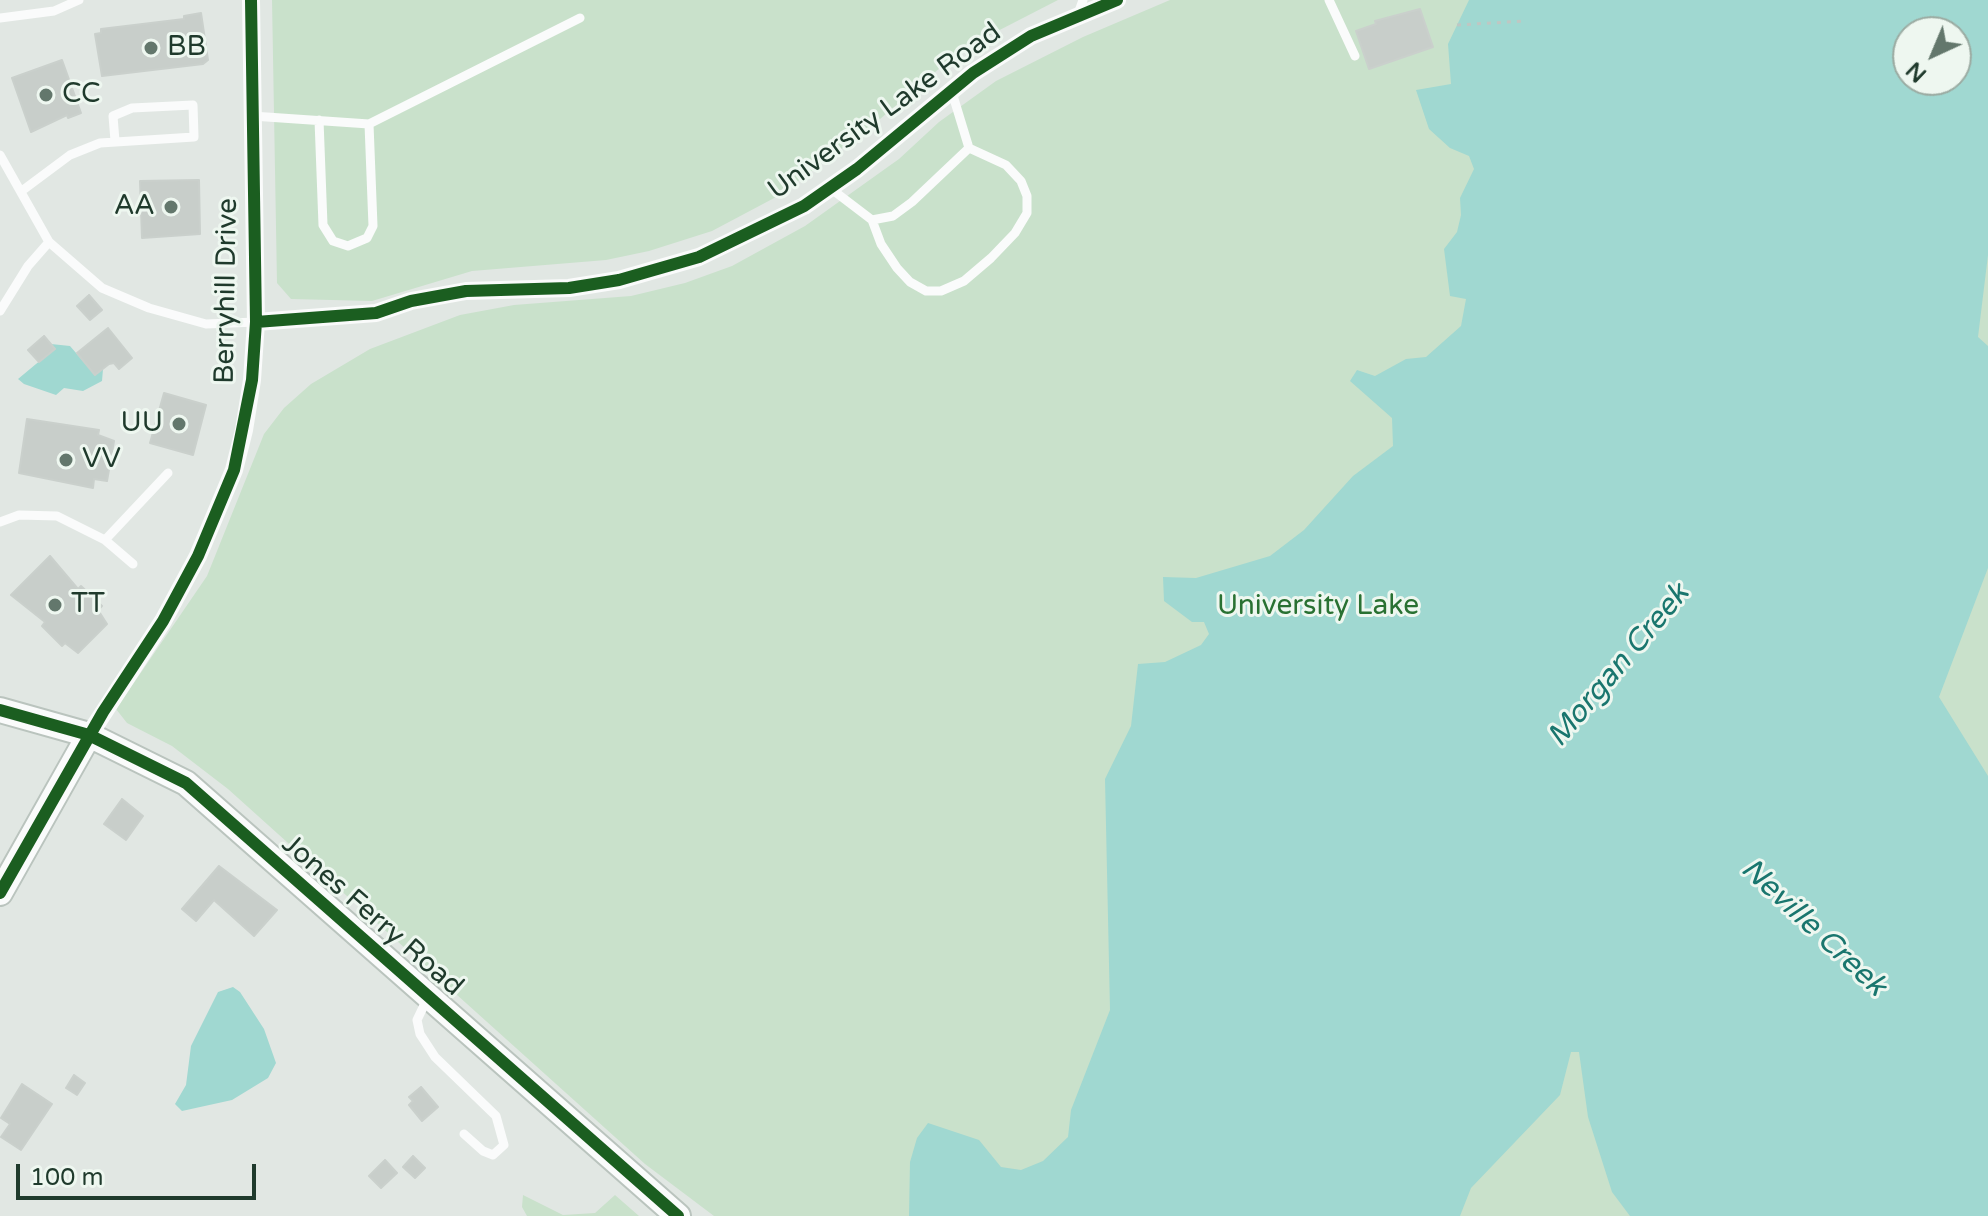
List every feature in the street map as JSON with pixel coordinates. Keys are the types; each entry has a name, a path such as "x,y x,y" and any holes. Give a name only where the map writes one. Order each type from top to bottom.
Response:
{"street":[{"name":"Berryhill Drive","path":"89,735 163,621 218,513 244,430 256,322 251,0"},
{"name":"University Lake Road","path":"256,322 376,313 411,301 466,291 523,292 619,280 699,257 742,239 830,188 951,89 1031,36 1080,8 1117,0"},
{"name":"Jones Ferry Road","path":"0,710 89,735 186,783 678,1216"},
{"path":"0,893 89,735"}],"lane":[{"path":"0,18 54,11 79,0"},
{"path":"1329,0 1355,56"},
{"path":"252,116 369,124 580,18"},
{"path":"830,188 872,220 881,244 910,282 926,291 941,291 964,281 1015,233 1027,213 1027,196 1021,181 1006,165 969,148 951,89"},
{"path":"23,190 70,155 100,143 194,137 193,105 132,108 113,116 115,141"},
{"path":"319,120 323,225 333,241 348,246 367,238 373,226 369,124"},
{"path":"872,220 893,216 912,202 969,148"},
{"path":"0,155 23,190 49,242 102,288 149,308 206,324 256,322"},
{"path":"0,311 28,266 49,242"},
{"path":"105,540 168,473"},
{"path":"0,522 19,515 57,516 105,540 133,564"},
{"path":"428,997 417,1020 420,1034 435,1057 496,1116 504,1145 493,1155 483,1151 464,1134"}],"path":[{"path":"1457,25 1525,21"}],"green space":[{"path":"272,0 1058,0 988,36 947,62 873,125 778,196 712,231 649,251 606,260 472,271 372,301 291,299 277,283"},
{"name":"University Lake","path":"1170,0 1988,0 1988,1216 714,1216 645,1164 228,789 172,746 127,723 116,709 207,576 264,434 284,408 311,384 370,349 460,315 514,305 631,296 685,283 732,266 805,226 899,159 939,122 996,81 1083,37"},
{"path":"523,1195 563,1215 595,1213 615,1195 639,1216 527,1216 522,1207"}],"water":[{"name":"University Lake","path":"1469,0 1988,0 1988,255 1978,337 1988,346 1988,568 1939,697 1988,776 1988,1216 1630,1216 1612,1192 1588,1117 1579,1052 1571,1052 1560,1095 1471,1188 1460,1216 909,1216 910,1162 917,1138 928,1123 979,1140 1001,1167 1021,1170 1043,1161 1068,1137 1071,1110 1110,1010 1105,779 1131,726 1138,664 1165,662 1201,645 1209,634 1204,622 1192,622 1164,601 1163,577 1196,578 1270,556 1304,530 1353,476 1393,446 1392,418 1350,381 1357,370 1375,376 1406,359 1426,357 1461,326 1466,299 1450,296 1444,249 1457,232 1461,215 1460,198 1474,169 1469,156 1450,148 1429,129 1416,90 1451,84 1448,44"},
{"path":"51,344 70,346 95,375 103,369 102,381 83,391 64,388 56,395 24,384 18,379 54,349"},
{"path":"233,987 240,992 264,1029 276,1063 268,1078 232,1100 182,1111 175,1104 186,1085 191,1046 218,992"}],"building":[{"path":"1420,9 1433,47 1369,69 1356,31 1376,24 1375,21"},
{"name":"BB","path":"201,13 208,60 203,64 102,76 95,34 101,33 101,29 184,19 184,16"},
{"name":"CC","path":"62,60 81,113 68,118 67,115 31,132 12,78"},
{"name":"AA","path":"199,180 200,234 142,238 140,181"},
{"path":"89,295 102,310 90,320 77,306"},
{"path":"108,328 132,358 119,369 114,363 109,364 95,375 77,353"},
{"path":"44,336 55,349 39,362 28,350"},
{"name":"UU","path":"164,393 206,405 193,455 150,443"},
{"name":"VV","path":"27,419 99,430 98,435 114,441 107,481 94,479 93,488 19,473"},
{"name":"TT","path":"50,556 78,589 81,586 102,606 98,610 107,624 78,653 65,643 62,646 42,626 45,622 11,595"},
{"path":"122,799 143,816 126,840 104,824"},
{"path":"219,866 277,910 254,936 214,900 196,921 182,909"},
{"path":"74,1075 85,1083 77,1095 66,1088"},
{"path":"22,1084 52,1104 21,1150 1,1137 10,1124 1,1118"},
{"path":"421,1087 438,1107 422,1121 409,1105 413,1101 409,1097"},
{"path":"413,1156 425,1168 415,1178 403,1167"},
{"path":"385,1160 397,1173 381,1188 369,1176"}],"cycle path":[{"path":"0,893 103,712 163,621 198,556 234,470 252,380 256,322 251,0"},
{"path":"256,322 376,313 411,301 466,291 569,288 619,280 699,257 804,206 857,169 973,73 1031,36 1117,0"},
{"path":"0,710 89,735 186,783 678,1216"}],"place":[{"name":"BB","path":"151,48"},
{"name":"CC","path":"46,95"},
{"name":"AA","path":"171,207"},
{"name":"UU","path":"179,424"},
{"name":"VV","path":"66,460"},
{"name":"TT","path":"55,605"}],"water label":[{"name":"Morgan Creek","path":"1619,666"},
{"name":"Neville Creek","path":"1813,928"}]}
